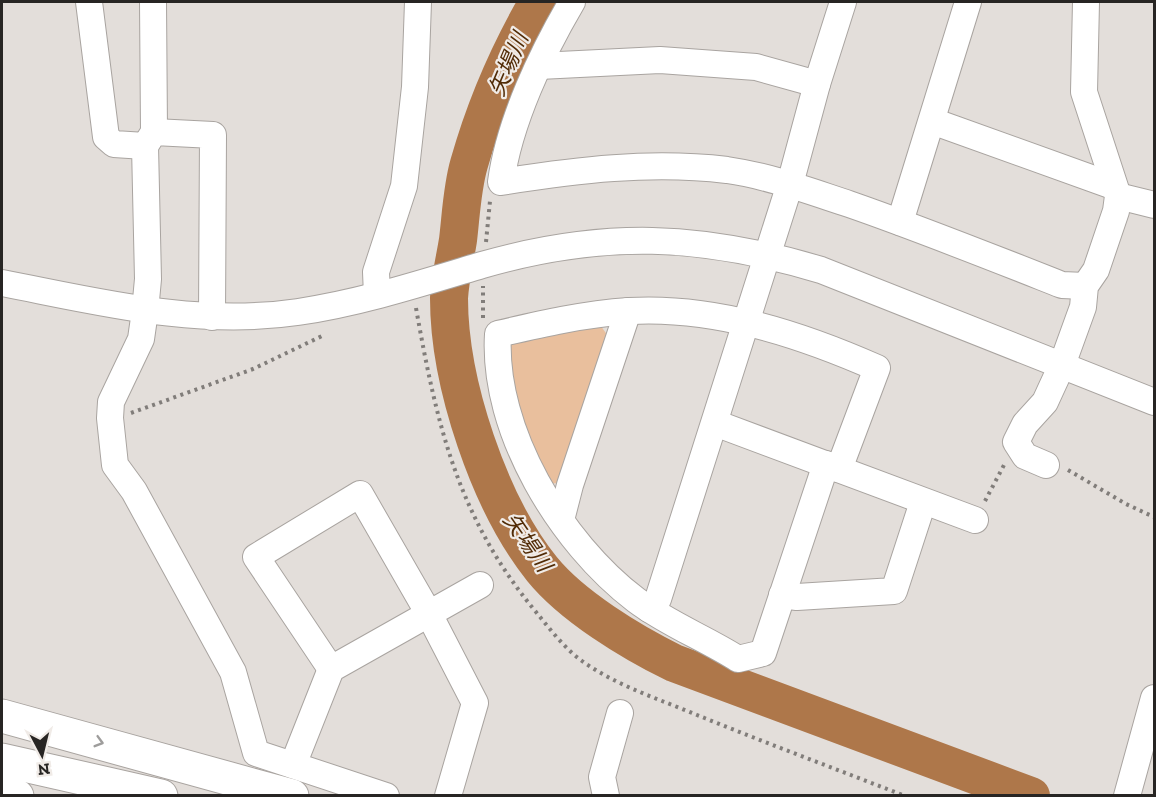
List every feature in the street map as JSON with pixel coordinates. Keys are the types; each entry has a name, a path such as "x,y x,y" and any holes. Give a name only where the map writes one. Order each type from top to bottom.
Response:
{"highway":[{"path":"2,716 293,780"},
{"path":"2,760 161,795"},
{"path":"2,792 17,795"}],"street":[{"path":"89,2 106,137 114,144 213,135 212,317"},
{"path":"153,2 148,279 141,339 111,402 110,418 115,465 134,491 232,672 256,753 293,780 386,795"},
{"path":"377,295 376,272 404,186 415,87 418,2"},
{"path":"572,2 538,66 504,155 501,182 561,172 632,166 728,171 790,184 900,222 1062,285 1085,286"},
{"path":"649,609 658,599 715,423 790,184 817,84 843,2"},
{"path":"900,222 968,2"},
{"path":"1046,465 1024,456 1016,442 1024,424 1045,402 1062,365 1083,306 1085,286 1096,270 1116,211 1115,191 1084,92 1086,2"},
{"path":"538,66 660,60 756,67 817,84"},
{"path":"932,121 1155,205"},
{"path":"2,283 145,311 212,317 299,312 377,295 482,265 549,249 627,240 699,243 767,254 870,289 1155,402"},
{"path":"561,520 570,484 627,311"},
{"path":"627,311 674,312 745,323 807,341 877,368 832,467 782,595 763,653 738,659 649,609 594,563 543,493 513,433 497,355 498,334 553,321 627,311"},
{"path":"715,423 975,520"},
{"path":"332,669 256,557 360,494 429,614 475,703 448,795"},
{"path":"782,595 797,597 894,591 923,502"},
{"path":"293,780 332,669 480,585"},
{"path":"1127,795 1155,698"},
{"path":"606,795 602,777 620,713"}],"path":[{"path":"488,326 483,318 482,265 490,199"},
{"path":"110,418 155,405 253,369 322,336"},
{"path":"975,520 1016,442"},
{"path":"1046,465 1065,469 1126,504 1155,517"}],"shaded area":[{"path":"598,322 608,336 561,483 544,484 519,428 504,353 514,339"}],"waterway":[{"name":"矢場川","path":"538,2 499,80 475,143 465,182 449,298 456,367 464,404 489,477 523,542 542,569 569,596 621,634 674,663 1031,796"}]}
